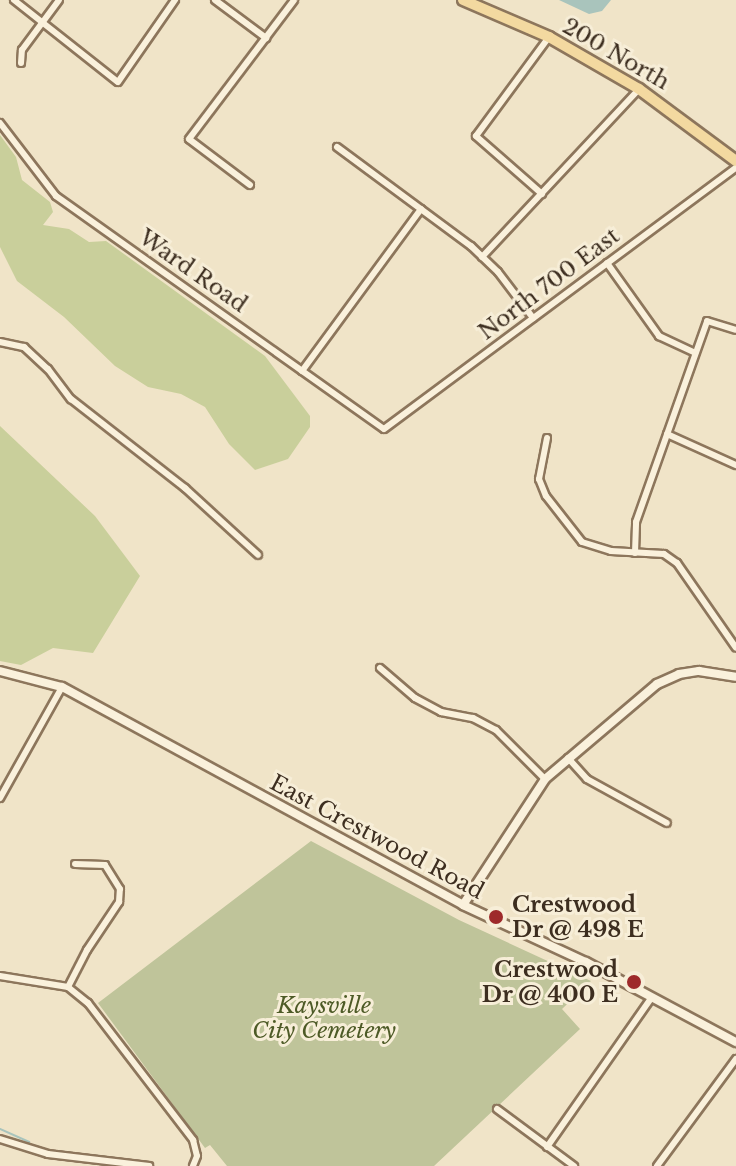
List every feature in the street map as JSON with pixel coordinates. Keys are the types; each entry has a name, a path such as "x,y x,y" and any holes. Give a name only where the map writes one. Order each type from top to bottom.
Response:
{"main road":[{"name":"200 North","path":"463,0 549,37 639,89 736,161"}],"street":[{"path":"14,0 118,82 175,0"},
{"path":"21,63 22,50 59,0"},
{"path":"215,0 266,38"},
{"path":"250,185 189,139 294,0"},
{"path":"542,194 476,136 549,37"},
{"path":"482,257 639,89"},
{"name":"Ward Road","path":"0,123 56,196 384,429"},
{"path":"337,147 482,257 533,318"},
{"name":"North 700 East","path":"384,429 736,168"},
{"path":"302,371 421,209"},
{"path":"607,263 659,336 695,353"},
{"path":"635,553 636,522 707,321 736,330"},
{"path":"0,342 24,347 48,369 71,399 185,488 258,555"},
{"path":"667,434 736,465"},
{"path":"547,438 539,479 546,496 582,542 597,549 664,554 677,563 736,648"},
{"path":"380,668 415,698 441,712 473,718 496,730 545,779"},
{"name":"East Crestwood Road","path":"0,671 62,687 463,905 586,962 736,1042"},
{"path":"463,905 545,779 568,758 657,684 679,674 699,671 736,677"},
{"path":"0,798 62,687"},
{"path":"568,758 587,779 667,823"},
{"path":"68,987 87,950 119,902 120,889 105,865 75,864"},
{"path":"0,976 68,987 88,1003 193,1140 197,1156 193,1166"},
{"path":"547,1147 652,997"},
{"path":"657,1166 736,1059"},
{"path":"497,1109 574,1166"},
{"path":"0,1139 48,1154 149,1166"}],"green space":[{"path":"0,135 16,157 22,180 50,202 53,212 43,225 69,229 89,242 106,241 265,356 310,416 310,427 288,459 255,470 229,444 205,407 181,394 148,387 115,366 64,317 17,281 0,247"},
{"path":"0,426 95,516 140,576 93,653 53,648 21,665 0,661"},
{"name":"Kaysville City Cemetery","path":"311,841 459,920 591,981 562,1009 580,1029 434,1166 227,1166 210,1145 205,1148 98,1003"}],"water":[{"path":"559,0 611,0 602,11 589,14"}],"waterway":[{"path":"0,1129 29,1142"}],"place":[{"name":"Crestwood Dr @ 498 E","path":"496,917"},
{"name":"Crestwood Dr @ 400 E","path":"634,982"}]}
